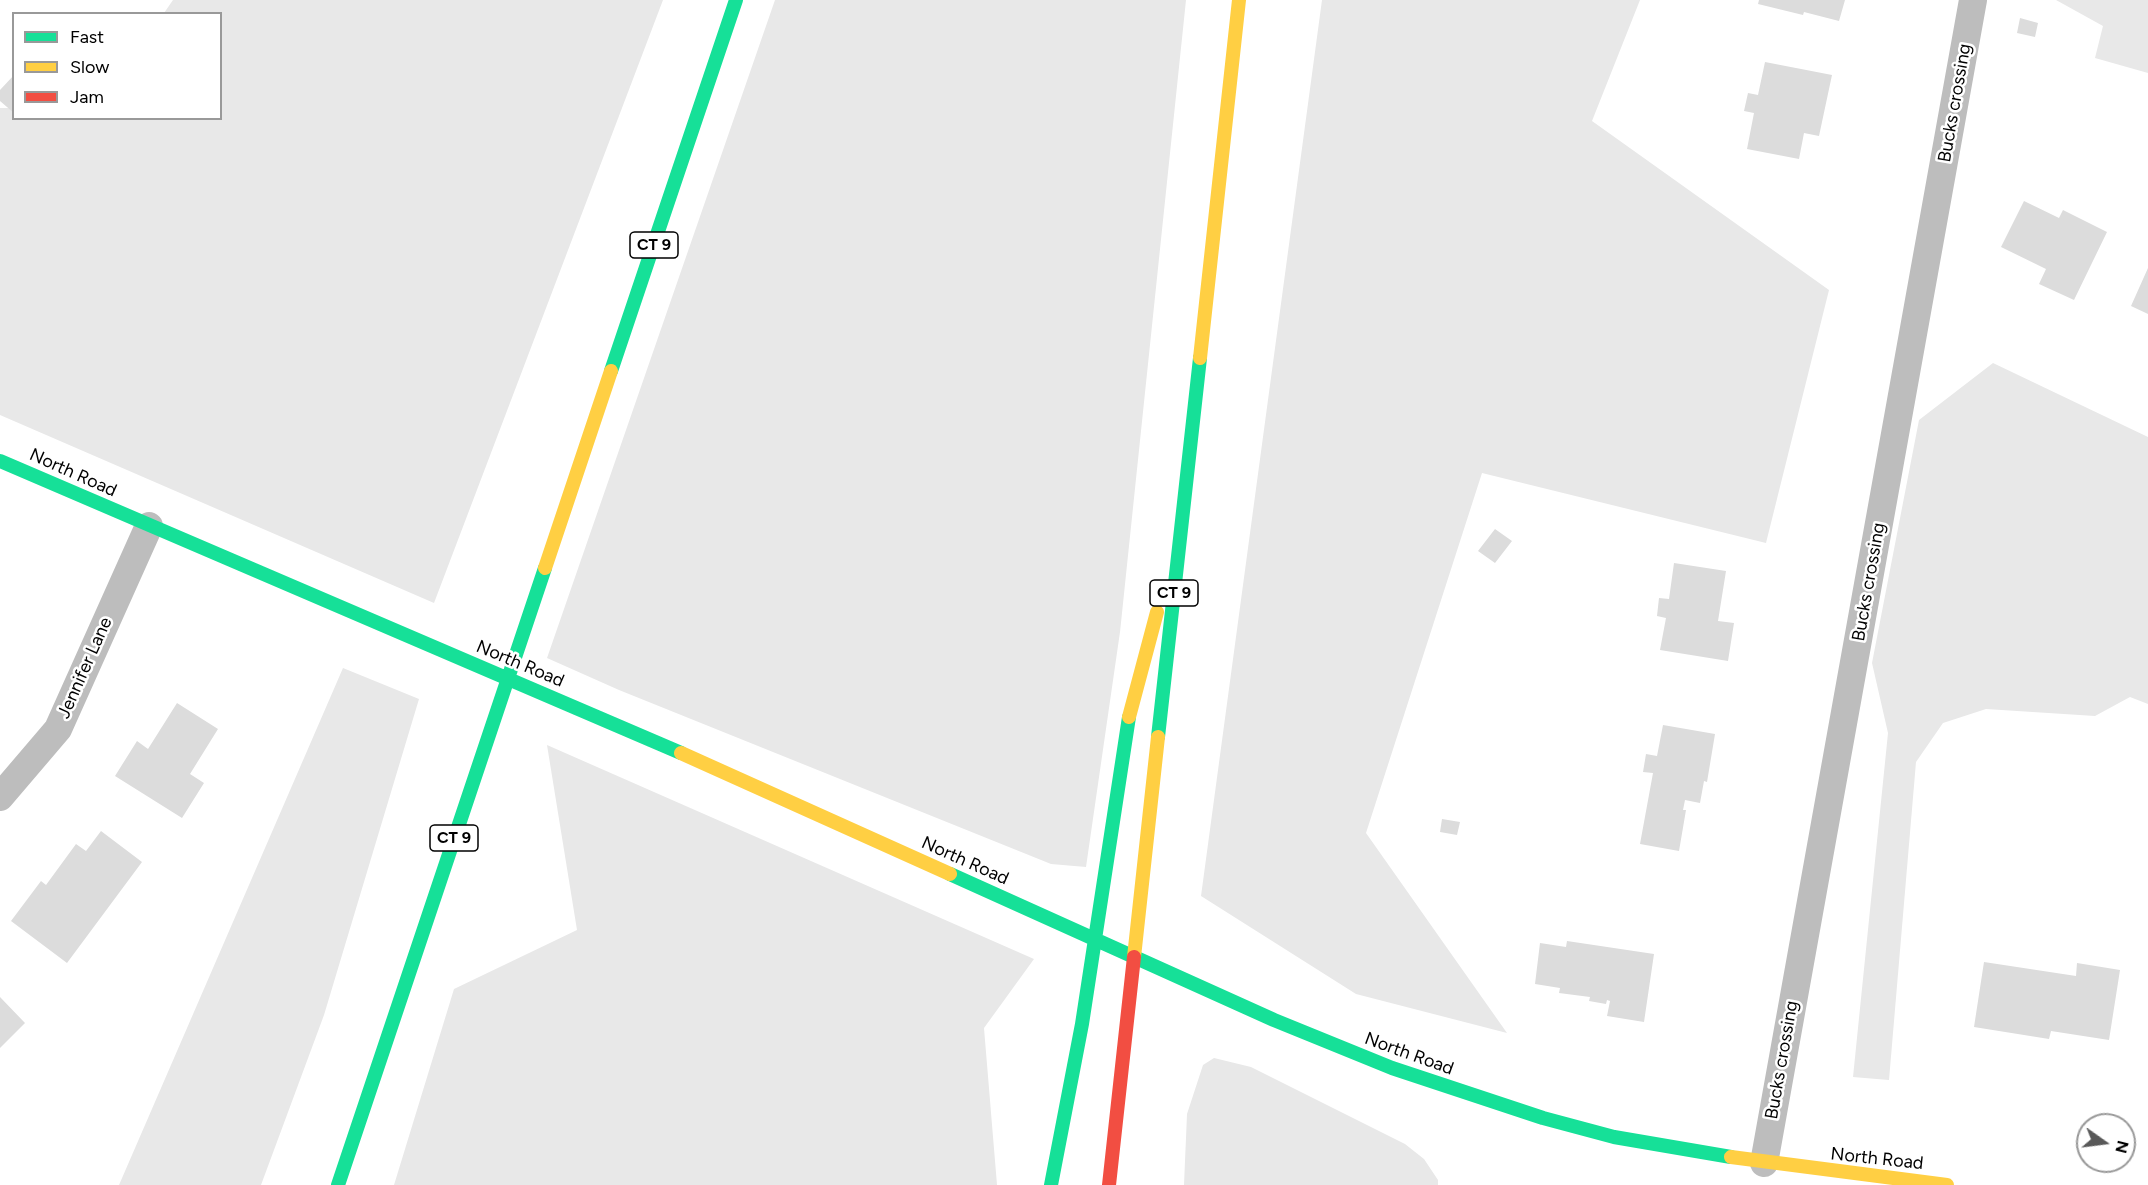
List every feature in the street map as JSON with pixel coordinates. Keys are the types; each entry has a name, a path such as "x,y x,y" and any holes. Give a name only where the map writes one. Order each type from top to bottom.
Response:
{"main road":[{"name":"CT 9","path":"338,1185 736,0"},
{"name":"CT 9","path":"1108,1185 1239,0"},
{"name":"North Road","path":"0,461 597,717 1228,999 1392,1068 1543,1118 1625,1139 1764,1164 1947,1185"},
{"path":"1052,1185 1101,907 1130,711 1151,631 1180,541"}],"street":[{"name":"Bucks crossing","path":"1764,1164 1973,0"},
{"name":"Jennifer Lane","path":"0,797 58,729 149,526"}],"shaded area":[{"path":"173,0 663,0 434,603 0,415 0,108 12,108 12,120 222,120 222,12 165,12"},
{"path":"775,0 1186,0 1120,632 1086,867 1051,864 619,690 547,658"},
{"path":"1322,0 1640,0 1592,121 1829,290 1766,543 1482,473 1366,833 1507,1033 1356,994 1201,896"},
{"path":"2056,0 2148,0 2148,73 2095,58 2103,26"},
{"path":"1993,363 2148,437 2148,704 2130,697 2095,716 1986,709 1943,723 1916,762 1889,1080 1853,1077 1888,733 1872,663 1919,420"},
{"path":"343,668 419,699 324,1015 261,1185 119,1185"},
{"path":"547,745 1034,959 984,1028 997,1185 394,1185 454,989 577,930"},
{"path":"1214,1058 1251,1067 1405,1144 1424,1159 1438,1180 1438,1185 1184,1185 1187,1114 1203,1065"}],"building":[{"path":"1759,0 1845,0 1839,21 1758,4"},
{"path":"2020,18 2038,23 2035,37 2017,33"},
{"path":"1765,62 1832,75 1819,136 1804,133 1799,159 1747,149 1754,113 1744,111 1748,93 1758,95"},
{"path":"12,77 12,111 0,101 0,90"},
{"path":"2024,201 2059,218 2063,210 2107,232 2074,300 2039,284 2046,269 2001,247"},
{"path":"2148,268 2148,314 2131,306"},
{"path":"1495,529 1512,541 1495,563 1478,551"},
{"path":"1674,563 1726,571 1718,621 1734,623 1728,661 1660,650 1666,618 1657,616 1659,598 1669,599"},
{"path":"177,703 218,729 190,774 204,783 182,818 115,776 137,741 148,749"},
{"path":"1663,725 1715,734 1707,782 1704,781 1700,803 1685,800 1683,810 1686,810 1679,851 1640,844 1653,773 1643,772 1646,754 1657,756"},
{"path":"1442,819 1460,822 1457,835 1440,832"},
{"path":"101,831 142,862 67,963 11,921 41,881 46,885 76,844 86,851"},
{"path":"1567,941 1654,954 1644,1022 1607,1016 1610,1001 1607,1000 1606,1004 1589,1001 1590,997 1559,993 1560,988 1535,984 1540,943 1566,947"},
{"path":"1984,962 2076,976 2077,963 2120,970 2109,1040 2051,1031 2049,1039 1974,1027"},
{"path":"0,997 25,1023 0,1048"}],"traffic: fast":[{"path":"611,371 736,0"},
{"path":"1158,737 1200,358"},
{"path":"0,461 681,753"},
{"path":"338,1185 545,568"},
{"path":"1051,1185 1082,1024 1129,717"},
{"path":"950,874 1274,1020 1392,1068 1543,1118 1614,1137 1731,1157"}],"traffic: slow":[{"path":"1200,358 1239,0"},
{"path":"545,568 611,371"},
{"path":"1129,717 1157,612"},
{"path":"1134,957 1158,737"},
{"path":"681,753 950,874"},
{"path":"1731,1157 1947,1185"}],"traffic: jam":[{"path":"1109,1185 1134,957"}]}
